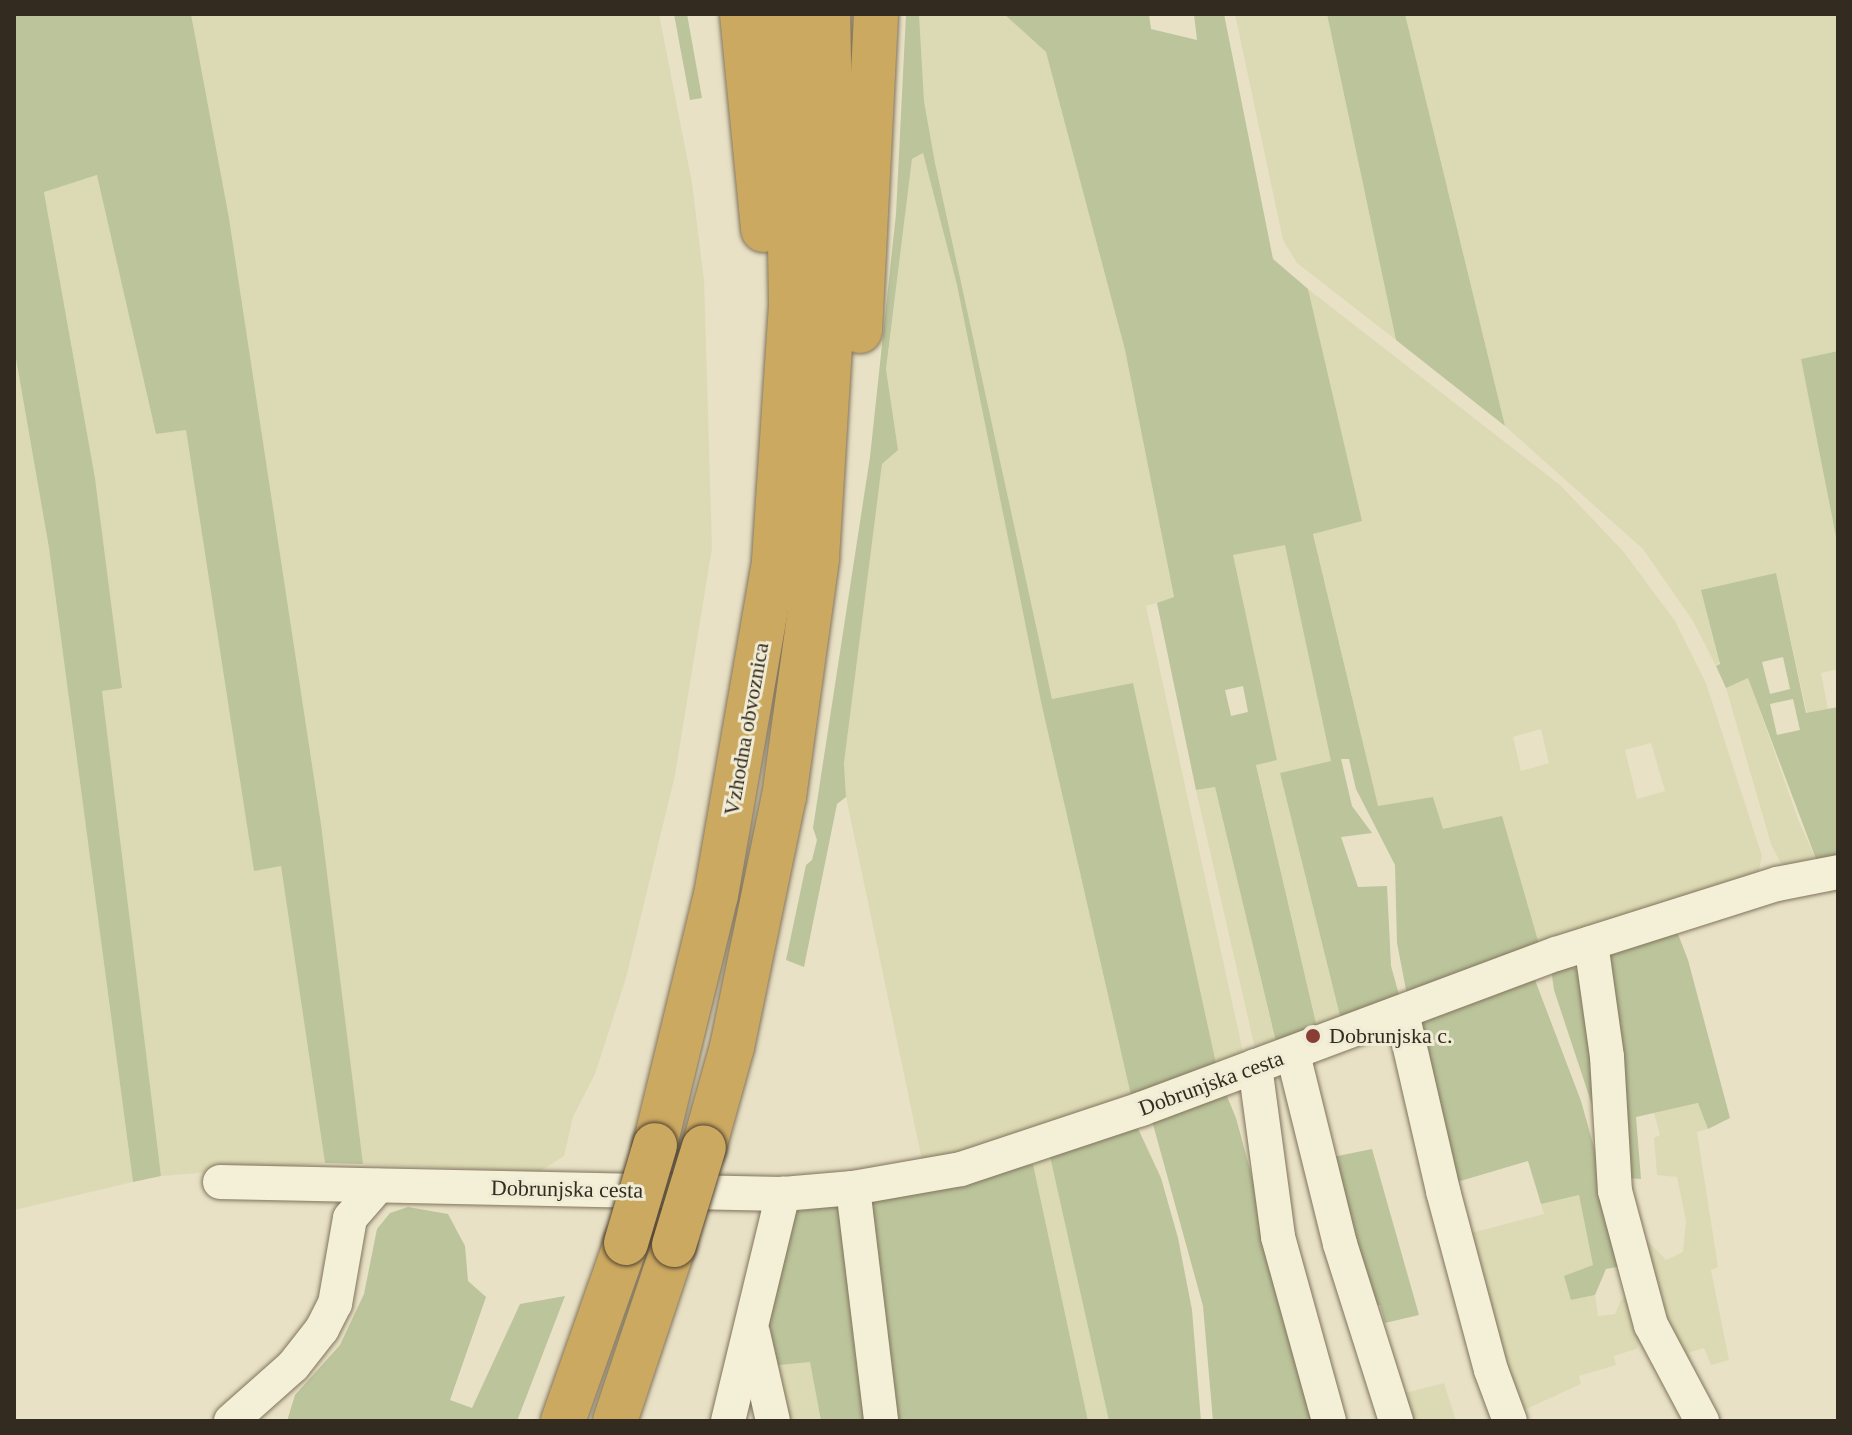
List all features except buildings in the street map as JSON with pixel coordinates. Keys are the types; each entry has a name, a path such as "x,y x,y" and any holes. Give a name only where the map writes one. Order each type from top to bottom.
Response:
{"highway":[{"path":"742,14 762,183 766,301 761,486 796,559 844,503 864,278 876,14"},
{"name":"Vzhodna obvoznica","path":"563,1421 626,1243 655,1145 796,559 786,14"},
{"name":"Vzhodna obvoznica","path":"615,1421 704,1147 770,872 796,559 834,279 828,14"}],"street":[{"name":"Dobrunjska cesta","path":"220,1182 783,1194 853,1188 961,1169 1293,1054 1591,943 1777,884 1838,872"},
{"path":"1591,943 1612,1114 1615,1191 1651,1325 1702,1421"},
{"path":"1402,1013 1443,1191 1491,1370 1510,1421"},
{"path":"1293,1054 1340,1244 1396,1421"},
{"path":"1255,1066 1278,1237 1329,1421"},
{"path":"231,1421 293,1366 322,1329 335,1304 350,1218 378,1186"},
{"path":"853,1188 881,1421"},
{"path":"728,1421 753,1333 783,1194"},
{"path":"753,1333 773,1421"}],"shaded area":[{"path":"191,14 659,14 692,183 704,280 712,548 675,775 626,978 595,1074 573,1117 564,1156 539,1172 363,1164 321,824 229,218"},
{"path":"919,14 1004,14 1046,52 1125,350 1174,598 1146,606 1244,1057 1217,1068 1133,684 1052,699 935,163 924,101"},
{"path":"1235,14 1327,14 1396,340 1297,263 1283,240"},
{"path":"1405,14 1838,14 1838,351 1801,359 1838,547 1838,669 1821,673 1828,709 1807,713 1776,574 1716,666 1693,621 1643,549 1505,426"},
{"path":"923,153 957,285 1041,702 1132,1100 923,1165 846,797 844,763 882,464 898,450 886,369 912,159"},
{"path":"98,175 156,434 186,430 254,870 281,865 325,1163 161,1176 102,691 122,687 95,478 44,191"},
{"path":"1308,289 1560,485 1623,551 1675,621 1706,683 1762,856 1757,879 1541,951 1443,829 1433,797 1378,807 1313,533 1361,521","holes":["1541,729 1549,763 1521,771 1513,737","1651,743 1665,791 1637,799 1625,750"]},
{"path":"14,347 49,548 133,1182 14,1210"},
{"path":"1285,544 1332,762 1281,773 1342,1024 1318,1032 1256,764 1277,760 1232,555"},
{"path":"1748,677 1798,819 1819,867 1792,871 1780,862 1771,844 1726,688"},
{"path":"1215,787 1277,1046 1256,1053 1196,790"},
{"path":"1699,1103 1708,1129 1697,1132 1718,1267 1711,1270 1729,1360 1711,1365 1704,1348 1688,1353 1699,1387 1684,1385 1643,1236 1666,1260 1683,1252 1686,1221 1677,1177 1657,1175 1654,1138 1660,1135 1654,1113"},
{"path":"1050,1156 1066,1215 1109,1421 1088,1421 1033,1164"},
{"path":"1579,1195 1594,1265 1571,1300 1595,1295 1598,1316 1615,1314 1621,1300 1634,1292 1643,1338 1636,1349 1614,1356 1616,1365 1579,1376 1581,1384 1515,1414 1459,1236 1544,1214 1541,1204"},
{"path":"810,1361 821,1421 778,1421 769,1366"},
{"path":"1444,1383 1456,1421 1402,1421 1393,1396"}],"green space":[{"path":"14,14 191,14 229,218 321,824 363,1164 325,1163 281,866 254,871 186,430 156,434 97,175 44,192 95,478 122,688 102,691 161,1176 133,1182 49,548 14,347"},
{"path":"674,14 687,14 702,98 690,100"},
{"path":"906,14 919,14 924,101 935,163 1052,699 1133,683 1217,1068 1132,1100 1041,702 957,285 923,153 912,159 886,369 898,450 882,464 844,763 846,797 837,804 804,967 786,960 806,865 812,860 817,840 813,828 870,457 896,214"},
{"path":"1004,14 1149,14 1151,29 1197,40 1194,14 1224,14 1273,259 1308,289 1362,521 1313,534 1378,806 1433,797 1443,829 1502,816 1541,951 1408,1000 1397,943 1395,865 1356,789 1349,759 1341,759 1352,806 1372,833 1341,837 1358,887 1387,886 1391,966 1401,1002 1342,1024 1280,773 1331,761 1285,545 1233,555 1277,760 1256,765 1318,1032 1277,1046 1215,787 1196,790 1157,603 1174,597 1125,350 1046,52","holes":["1243,686 1248,712 1231,716 1225,690"]},
{"path":"1327,14 1405,14 1505,426 1396,340"},
{"path":"1838,351 1838,547 1801,359"},
{"path":"1776,573 1806,713 1838,707 1838,864 1819,867 1748,678 1726,688 1716,666 1720,664 1701,590","holes":["1783,657 1790,689 1770,694 1762,662","1793,699 1800,730 1777,735 1770,704"]},
{"path":"1665,931 1678,934 1688,960 1730,1118 1708,1129 1698,1103 1636,1117 1641,1179 1627,1178 1605,953"},
{"path":"1569,965 1585,974 1604,1141 1554,990 1551,969"},
{"path":"1535,980 1581,1101 1627,1265 1606,1269 1595,1295 1571,1300 1564,1276 1593,1265 1579,1195 1541,1204 1528,1161 1447,1185 1418,1017"},
{"path":"1224,1089 1236,1118 1318,1421 1213,1421 1203,1306 1151,1117"},
{"path":"1135,1122 1161,1178 1178,1238 1192,1310 1201,1421 1109,1421 1050,1156"},
{"path":"1372,1149 1419,1315 1385,1323 1380,1305 1368,1307 1323,1159"},
{"path":"1033,1164 1088,1421 885,1421 864,1203"},
{"path":"838,1206 873,1421 821,1421 810,1362 769,1366 763,1323 788,1212"},
{"path":"408,1207 448,1214 465,1246 468,1281 486,1297 450,1400 472,1408 520,1304 565,1296 517,1421 287,1421 295,1395 340,1345 364,1294 377,1229 390,1213"}],"place":[{"name":"Dobrunjska c.","path":"1313,1036"}]}
